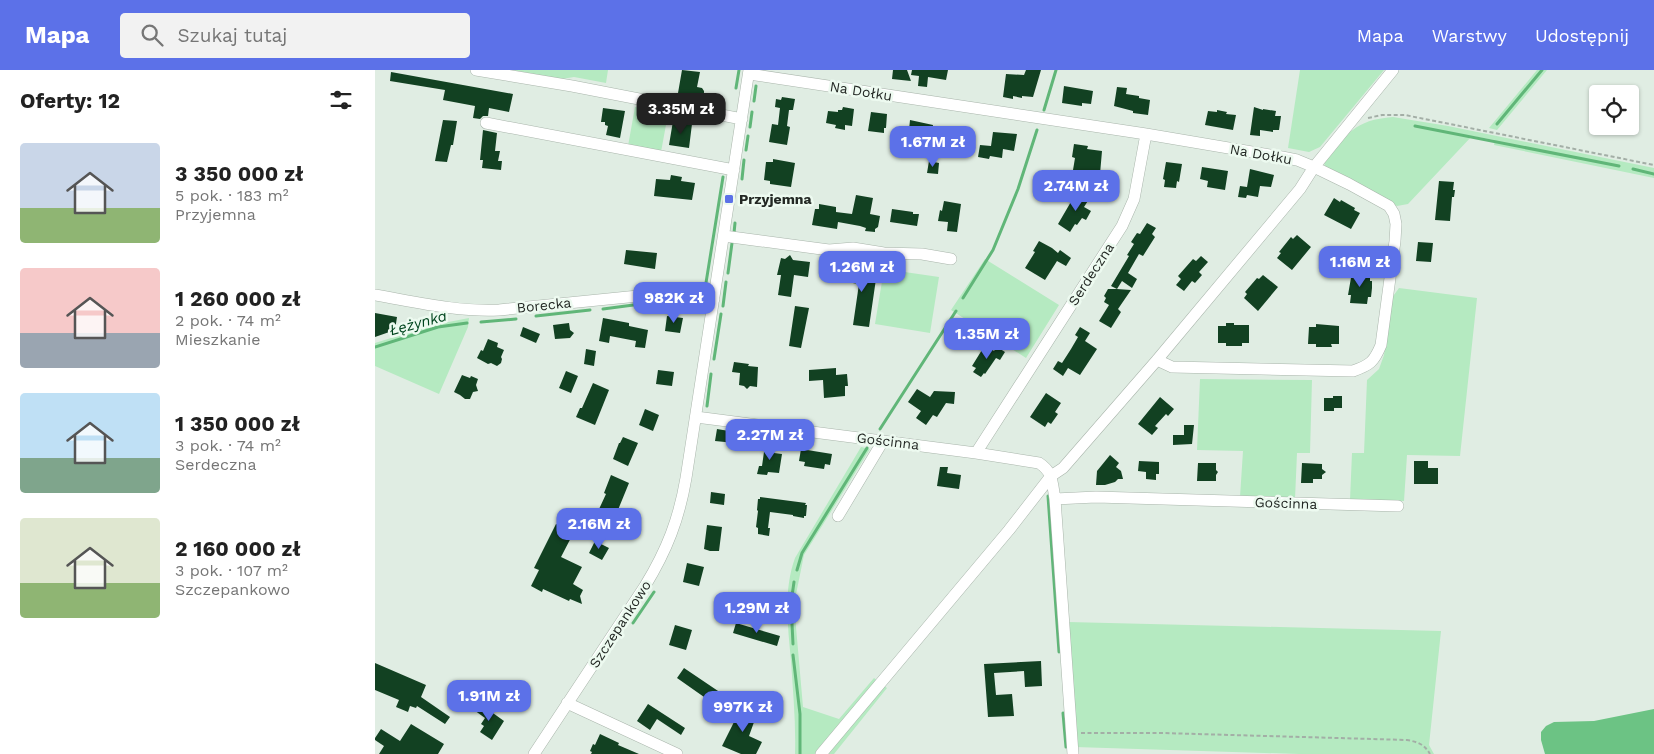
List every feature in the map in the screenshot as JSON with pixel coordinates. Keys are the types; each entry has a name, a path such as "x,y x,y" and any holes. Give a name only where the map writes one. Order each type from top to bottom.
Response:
{"street":[{"path":"476,70 572,86 742,119"},
{"path":"821,754 1009,530 1051,476 1063,468 1157,360 1300,189 1314,167 1393,70"},
{"name":"Szczepankowo","path":"534,754 645,586 670,541 682,500 696,417 749,72"},
{"name":"Na Dołku","path":"749,72 1146,134 1297,160 1349,184 1389,206 1394,214 1396,224 1395,241 1381,345 1376,357 1368,365 1353,371 1172,367 1157,360"},
{"path":"486,124 734,170"},
{"name":"Serdeczna","path":"976,452 1122,226 1134,199 1146,134"},
{"path":"724,236 829,250 853,248 884,253 922,254 951,259"},
{"name":"Borecka","path":"375,295 460,310 476,311 648,295 714,299"},
{"name":"Gościnna","path":"696,417 976,452 1039,462 1047,468 1051,476"},
{"path":"837,516 883,441"},
{"path":"1051,476 1055,499 1073,754"},
{"name":"Gościnna","path":"1055,499 1096,498 1397,506"},
{"path":"567,704 677,754"}],"path":[{"path":"1353,120 1382,115 1405,115 1654,165"},
{"path":"1071,733 1162,733 1407,740 1418,742 1425,746 1430,754"}],"green space":[{"path":"512,70 608,70 606,83 574,77 562,79"},
{"path":"1300,70 1384,70 1320,147 1309,152 1288,148"},
{"path":"1537,70 1547,70 1497,130 1489,128"},
{"path":"635,107 668,114 661,152 628,146"},
{"path":"1393,117 1448,126 1654,168 1654,178 1494,145 1495,140 1472,136 1408,204 1397,206 1325,167 1324,162 1346,136 1360,125 1369,121"},
{"path":"985,259 1059,305 1026,358 951,310"},
{"path":"884,269 939,277 930,333 875,324"},
{"path":"1399,288 1477,298 1460,456 1407,455 1404,501 1350,500 1352,453 1364,453 1367,380 1379,369 1384,355 1391,299"},
{"path":"469,318 468,327 439,394 375,366 375,343 433,325"},
{"path":"1200,379 1312,380 1310,453 1297,453 1295,499 1240,497 1243,451 1197,450"},
{"path":"861,447 870,449 804,555 794,604 803,707 839,719 874,678 887,688 834,754 795,754 794,708 787,609 791,571 795,558"},
{"path":"1068,622 1441,631 1429,745 1434,754 1299,754 1075,747"},
{"path":"1654,709 1654,754 1545,754 1541,732 1546,726 1554,722 1594,721"}],"building":[{"path":"682,70 700,72 697,87 702,88 704,95 700,98 678,93"},
{"path":"893,70 907,70 911,81 892,79"},
{"path":"912,70 948,70 946,80 928,77 927,87 918,86 919,76 911,75"},
{"path":"1026,70 1041,70 1033,97 1022,96 1022,98 1013,96 1013,99 1003,97 1006,74 1024,75"},
{"path":"391,72 513,94 509,112 489,108 488,116 483,116 480,119 473,118 475,106 443,100 445,90 390,81"},
{"path":"1064,86 1093,91 1091,104 1082,103 1082,106 1062,103"},
{"path":"1117,87 1127,88 1126,94 1150,100 1148,115 1133,113 1133,111 1114,106"},
{"path":"782,97 795,99 793,110 789,110 787,126 790,127 787,145 769,142 772,124 778,125 780,108 775,107 776,99 781,100"},
{"path":"843,107 854,109 852,126 845,125 845,130 835,128 836,125 826,123 828,111 838,112"},
{"path":"1254,107 1276,111 1275,116 1281,116 1279,130 1273,130 1273,132 1260,130 1260,136 1250,135"},
{"path":"603,108 625,111 620,138 606,135 608,126 605,125 605,122 601,122"},
{"path":"1217,110 1227,112 1226,114 1236,115 1233,130 1205,125 1208,111 1217,112"},
{"path":"871,112 887,114 884,133 868,131"},
{"path":"443,120 457,121 453,145 451,145 447,162 435,161"},
{"path":"910,120 933,125 932,135 927,134 926,137 918,136 917,141 908,140"},
{"path":"673,121 692,124 689,148 669,145"},
{"path":"955,127 967,129 966,135 972,136 970,146 965,146 964,150 941,146 942,134 954,136"},
{"path":"483,130 497,133 495,151 500,151 498,161 502,161 501,170 482,168 483,160 480,160"},
{"path":"993,132 1017,134 1014,151 1003,149 1002,158 990,156 989,159 978,157 980,145 991,146"},
{"path":"1074,144 1088,146 1087,149 1102,151 1100,174 1073,170 1075,158 1072,157"},
{"path":"773,159 795,163 791,187 770,184 770,181 764,180 766,162 773,162"},
{"path":"929,161 939,163 938,174 927,173"},
{"path":"1166,162 1182,164 1176,188 1164,187 1165,180 1163,179"},
{"path":"1202,167 1228,171 1225,190 1207,187 1208,181 1200,179"},
{"path":"1250,169 1274,175 1271,187 1260,186 1258,197 1247,195 1246,198 1238,197 1240,186 1247,187"},
{"path":"671,175 682,177 681,181 695,183 692,200 654,196 656,179 670,180"},
{"path":"1439,181 1454,182 1453,190 1455,190 1454,197 1452,197 1450,221 1435,220"},
{"path":"1082,189 1091,196 1084,207 1091,211 1086,220 1082,218 1070,232 1058,224 1072,200 1075,200"},
{"path":"856,195 873,198 870,214 880,216 875,232 865,231 866,228 860,226 838,222 837,229 812,225 815,209 819,209 819,204 836,207 836,212 852,214"},
{"path":"1334,198 1355,208 1354,210 1360,213 1351,229 1324,215"},
{"path":"944,201 961,204 957,232 947,231 948,222 938,221"},
{"path":"892,209 919,214 917,226 890,222"},
{"path":"1147,223 1156,228 1152,234 1155,237 1143,256 1139,254 1128,273 1137,279 1132,288 1122,281 1117,289 1111,286 1129,256 1127,255 1134,244 1131,242 1137,233 1140,234"},
{"path":"1297,235 1311,247 1292,270 1277,258 1281,253 1279,252 1291,237 1293,239"},
{"path":"1039,241 1058,253 1060,250 1071,258 1066,266 1057,261 1045,280 1025,268 1035,252 1033,251"},
{"path":"1418,242 1433,243 1431,262 1416,261"},
{"path":"626,250 657,253 655,269 624,264"},
{"path":"790,255 793,260 810,262 808,277 794,275 791,297 778,295 781,275 777,275 781,258 785,259"},
{"path":"1201,256 1208,262 1199,272 1202,275 1195,283 1192,281 1184,291 1176,285 1181,279 1178,276 1193,259 1196,261"},
{"path":"843,267 877,272 869,327 853,325 859,284 840,281"},
{"path":"1352,272 1370,274 1372,288 1371,297 1368,297 1367,304 1350,303 1351,295 1348,295"},
{"path":"1263,275 1278,287 1258,311 1244,298 1247,294 1245,292 1257,278 1259,279"},
{"path":"1108,289 1131,290 1118,309 1121,312 1111,328 1099,321 1109,305 1104,302 1106,298 1104,296"},
{"path":"795,306 809,308 801,348 789,346"},
{"path":"375,313 397,317 395,330 375,337"},
{"path":"667,316 683,318 680,333 665,331"},
{"path":"603,318 629,323 629,326 648,330 645,348 635,347 636,341 610,336 609,343 599,341"},
{"path":"569,323 570,330 574,333 570,338 555,339 553,325"},
{"path":"1226,323 1249,325 1249,343 1242,343 1242,346 1226,346 1226,343 1218,343 1218,326 1226,326"},
{"path":"1316,324 1339,326 1339,344 1331,344 1332,347 1316,347 1316,344 1308,344 1309,327 1316,327"},
{"path":"523,327 540,334 536,343 520,336"},
{"path":"1080,327 1090,333 1085,341 1097,349 1080,375 1068,368 1063,376 1053,369 1058,361 1062,363 1078,337 1075,335"},
{"path":"488,339 498,343 497,347 504,350 501,363 497,366 477,358 481,350 483,351"},
{"path":"985,345 994,351 997,347 1005,352 1000,360 996,358 981,377 973,372 976,368 972,366"},
{"path":"586,349 596,351 594,366 584,364"},
{"path":"734,362 758,367 757,387 750,386 747,389 739,385 740,373 732,372"},
{"path":"836,368 836,375 847,374 848,386 845,386 845,396 824,398 823,380 809,381 809,370"},
{"path":"658,370 674,372 672,386 656,384"},
{"path":"566,371 578,376 571,393 559,388"},
{"path":"462,375 478,379 476,385 478,391 473,392 470,399 465,399 454,392"},
{"path":"593,383 609,390 595,425 576,417"},
{"path":"917,389 930,397 934,391 955,392 954,404 946,403 937,417 933,415 926,425 916,418 921,411 908,402"},
{"path":"1046,393 1061,403 1055,412 1058,414 1051,424 1048,422 1045,427 1030,417"},
{"path":"1333,396 1342,396 1342,408 1334,408 1334,411 1324,411 1324,398 1333,398"},
{"path":"1160,397 1174,409 1168,416 1166,414 1155,426 1158,428 1152,435 1138,424"},
{"path":"645,409 659,415 653,431 639,425"},
{"path":"1184,425 1194,425 1192,444 1173,445 1173,435 1184,435"},
{"path":"717,429 747,434 745,444 715,441"},
{"path":"623,437 638,443 628,466 613,459"},
{"path":"765,445 775,446 774,453 782,454 779,473 757,474 759,466 762,466"},
{"path":"801,449 832,454 830,465 825,464 824,469 804,466 805,462 799,461"},
{"path":"1110,455 1119,463 1116,467 1121,471 1123,479 1118,479 1105,485 1096,485 1097,471"},
{"path":"1139,461 1159,462 1159,474 1156,474 1156,480 1146,479 1146,472 1138,471"},
{"path":"1414,461 1428,461 1428,468 1438,468 1438,484 1414,484"},
{"path":"1198,463 1216,463 1216,470 1218,472 1216,481 1197,481"},
{"path":"1302,463 1322,464 1322,469 1326,472 1322,475 1322,479 1313,479 1313,483 1301,483"},
{"path":"940,467 948,467 947,473 961,475 959,489 937,486"},
{"path":"611,475 629,483 611,527 594,520 606,494 604,493"},
{"path":"711,492 725,494 724,505 710,503"},
{"path":"760,497 806,503 806,516 804,518 770,512 769,536 758,534 758,528 756,527 758,499"},
{"path":"564,522 576,528 561,557 582,567 573,584 583,590 580,596 582,604 570,599 569,601 543,589 542,592 531,586 539,570 534,568 556,524 562,527"},
{"path":"707,525 722,527 719,551 704,549"},
{"path":"595,541 609,548 602,560 589,553"},
{"path":"687,563 704,567 699,586 683,582"},
{"path":"736,623 780,636 777,646 733,633"},
{"path":"675,625 692,630 686,650 669,645"},
{"path":"1041,661 1042,686 1025,687 1024,671 994,673 996,695 1012,694 1014,716 988,717 984,664"},
{"path":"375,663 426,685 421,697 450,717 445,724 417,706 416,708 410,706 408,712 396,707 399,700 375,690"},
{"path":"684,668 721,693 714,704 677,678"},
{"path":"479,703 504,721 492,740 480,732 484,726 481,724 485,718 474,710"},
{"path":"648,704 685,728 681,735 657,719 650,730 637,721"},
{"path":"743,704 758,711 749,736 762,742 756,754 741,754 722,746"},
{"path":"411,724 444,744 438,754 379,754 384,746 375,738 381,729 400,741"},
{"path":"600,734 619,743 618,745 639,754 591,754 592,752 590,751 593,744 595,745"}],"waterway":[{"path":"736,88 739,70"},
{"path":"1044,110 1056,70"},
{"path":"1497,124 1542,70"},
{"path":"754,101 756,86"},
{"path":"750,127 752,112"},
{"path":"1415,126 1619,166"},
{"path":"963,298 993,250 1018,189 1037,130"},
{"path":"746,150 748,136"},
{"path":"742,179 744,160"},
{"path":"1633,169 1654,174"},
{"path":"705,289 723,177"},
{"path":"734,233 735,223"},
{"path":"728,273 732,243"},
{"path":"723,306 726,282"},
{"name":"Łężynka","path":"603,309 641,304"},
{"name":"Łężynka","path":"653,304 696,306"},
{"name":"Łężynka","path":"536,316 590,310"},
{"path":"880,429 956,311"},
{"path":"714,359 721,314"},
{"name":"Łężynka","path":"481,322 516,319"},
{"name":"Łężynka","path":"375,347 438,327 467,323"},
{"path":"707,406 711,374"},
{"path":"797,570 802,553 867,448"},
{"path":"1048,496 1059,652"},
{"path":"793,644 791,603 794,582"},
{"path":"633,623 654,592"},
{"path":"793,655 800,714 800,754"},
{"path":"1063,713 1066,747"}],"place":[{"name":"Przyjemna","path":"729,199"}]}
